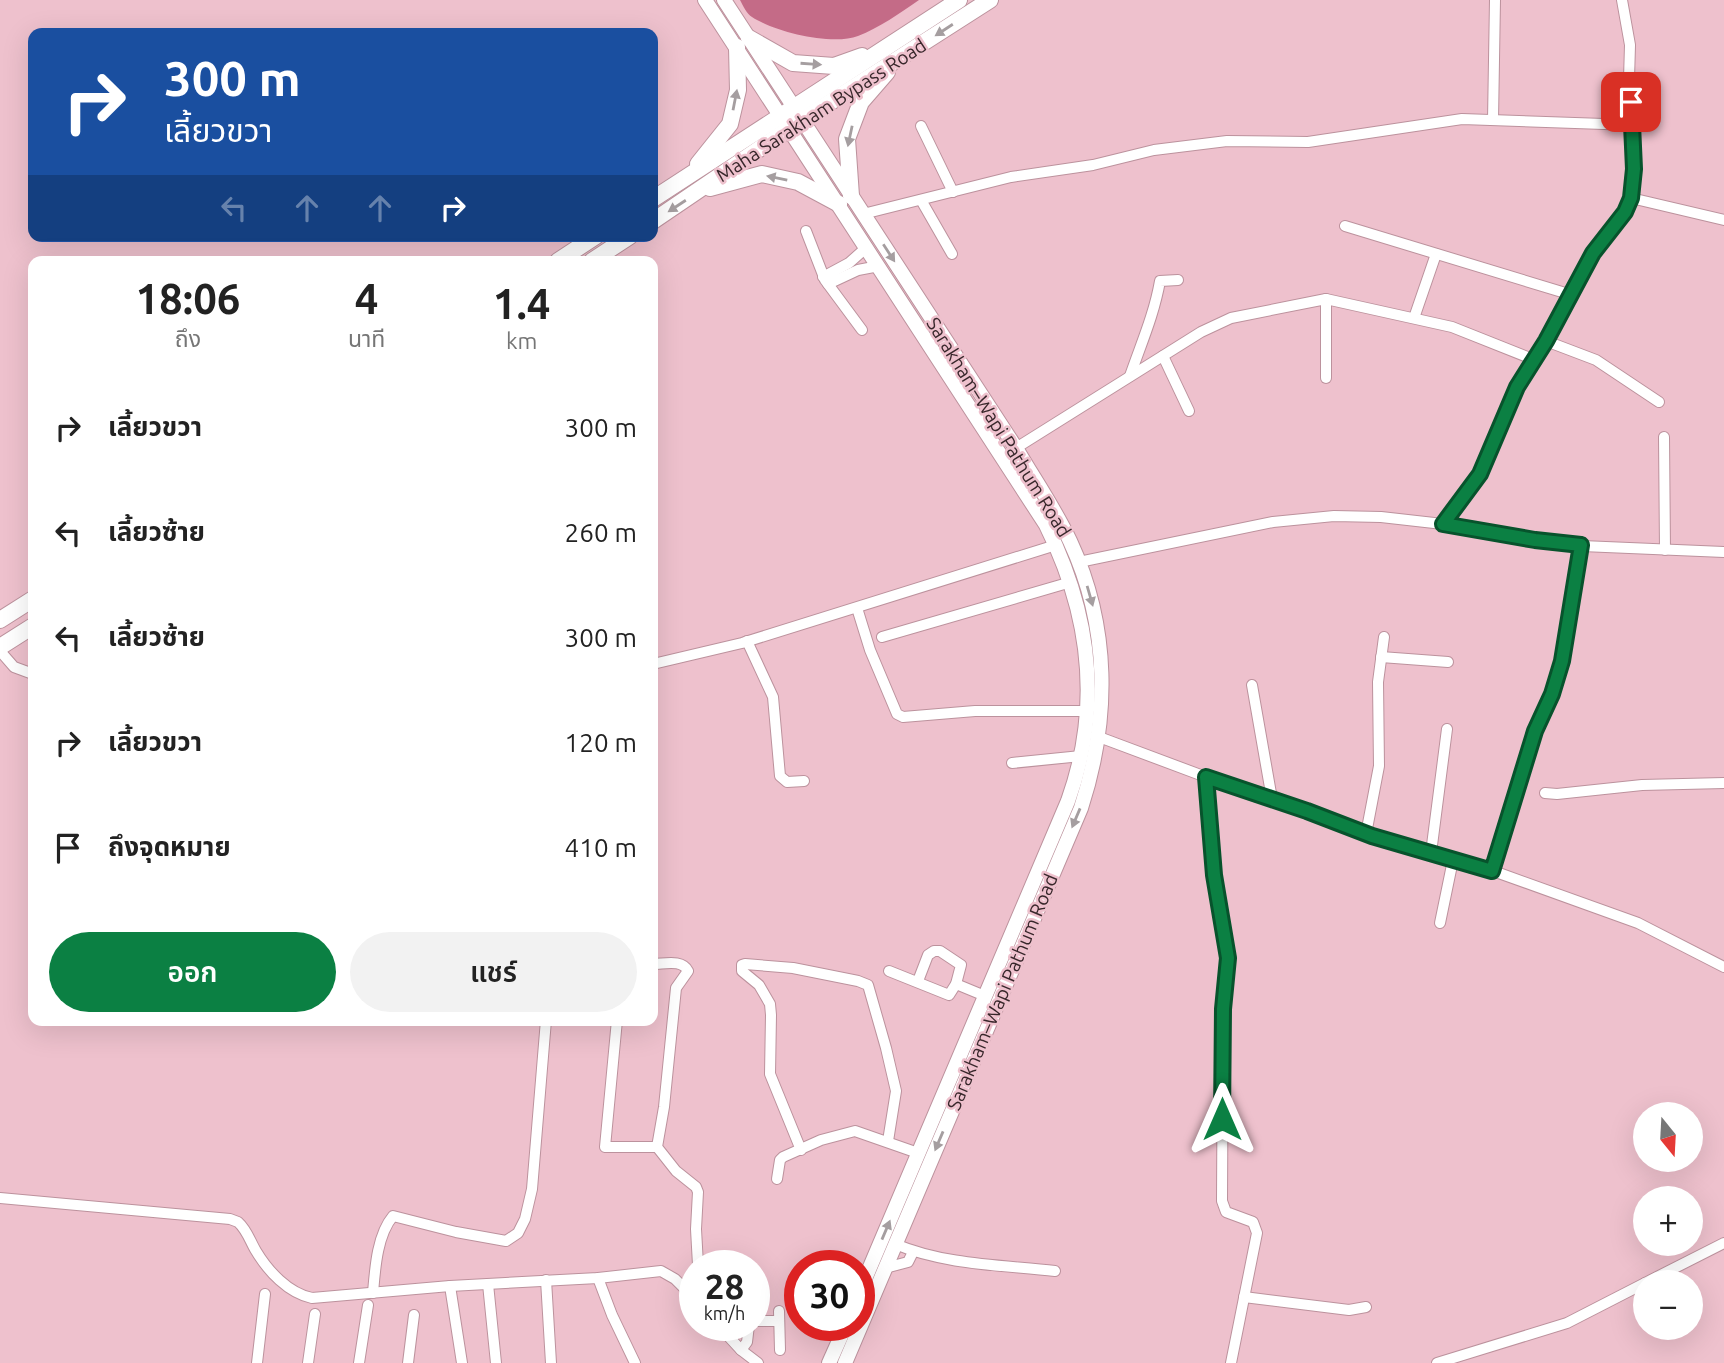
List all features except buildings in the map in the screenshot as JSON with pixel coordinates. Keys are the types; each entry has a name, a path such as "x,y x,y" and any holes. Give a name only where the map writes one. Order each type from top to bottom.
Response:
{"highway":[{"name":"Maha Sarakham Bypass Road","path":"893,54 959,0"},
{"name":"Maha Sarakham Bypass Road","path":"658,196 792,118 893,54 990,0"},
{"path":"687,177 730,124 738,90 743,43 793,63 834,66 893,54"},
{"path":"701,190 762,174 798,182 845,200 847,139 861,102 893,54"},
{"name":"Maha Sarakham Bypass Road","path":"658,218 701,190 792,118"},
{"path":"566,256 587,242"},
{"path":"600,256 621,242"},
{"path":"0,620 28,602"},
{"path":"0,649 28,629"}],"main road":[{"name":"Sarakham–Wapi Pathum Road","path":"705,0 743,43 845,200 879,266 971,393 1016,448 1059,519 1091,595 1102,660 1102,701 1098,737 1089,783 1080,808 967,1058 918,1153 875,1255"},
{"name":"Sarakham–Wapi Pathum Road","path":"724,0 743,43"},
{"name":"Sarakham–Wapi Pathum Road","path":"845,200 863,214 971,393 1046,525 1071,582 1083,626 1088,662 1088,711 1081,756 1068,801 985,996 967,1058 895,1244 845,1363"},
{"path":"830,1363 839,1341"}],"street":[{"path":"1493,120 1495,0"},
{"path":"1443,524 1480,474 1517,387 1546,341 1593,253 1625,212 1631,198 1633,125 1629,79 1630,45 1622,0"},
{"path":"863,214 1011,177 1093,165 1154,150 1227,141 1308,142 1462,119 1633,125"},
{"path":"921,126 953,192"},
{"path":"1631,198 1724,220"},
{"path":"921,200 952,254"},
{"path":"1345,226 1572,295"},
{"path":"806,231 826,280 862,330"},
{"path":"826,280 867,247"},
{"path":"1414,318 1436,254"},
{"path":"826,280 879,266"},
{"path":"1130,376 1157,301 1160,281 1178,280"},
{"path":"1326,299 1326,378"},
{"path":"1016,448 1200,332 1231,318 1326,299 1452,327 1535,360"},
{"path":"1546,341 1596,360 1659,402"},
{"path":"1163,356 1189,411"},
{"path":"1664,437 1665,550"},
{"path":"1079,562 1273,522 1334,516 1381,517 1443,524 1581,545 1724,552"},
{"path":"658,663 747,641 1056,545"},
{"path":"1492,871 1535,731 1552,694 1562,661 1581,545"},
{"path":"881,637 1071,582"},
{"path":"857,608 870,650 897,714 903,717 975,711 1088,711"},
{"path":"1366,834 1378,766 1378,682 1384,637"},
{"path":"747,641 773,697 780,776 787,782 804,781"},
{"path":"0,649 14,667 28,672"},
{"path":"1381,657 1448,662"},
{"path":"1252,685 1272,799"},
{"path":"1431,853 1447,729"},
{"path":"1098,737 1366,834 1492,871 1638,923 1724,967"},
{"path":"1012,763 1081,756"},
{"path":"1206,777 1214,875 1228,958 1223,1009 1222,1201 1226,1212 1254,1222 1257,1233 1231,1363"},
{"path":"1545,793 1642,785 1724,783"},
{"path":"1440,923 1453,860"},
{"path":"889,971 949,995 956,984 960,963 936,950 928,955 918,981"},
{"path":"658,964 679,964 685,966 688,971 676,988 664,1107 657,1147 676,1171 696,1187 698,1192 697,1250"},
{"path":"801,1150 770,1074 770,1004 759,985 742,971 742,965 745,964 793,968 868,985 896,1091 888,1141"},
{"path":"956,984 985,996"},
{"path":"373,1293 378,1253 387,1225 393,1216 506,1241 521,1228 532,1189 546,1026"},
{"path":"616,1026 605,1147 657,1147"},
{"path":"777,1179 780,1160 821,1140 855,1131 918,1153"},
{"path":"0,1198 230,1219 244,1227 257,1253 277,1279 297,1293 312,1298 450,1286 598,1278 661,1271 679,1283"},
{"path":"1671,1270 1724,1243"},
{"path":"895,1244 913,1252 946,1259 1055,1271"},
{"path":"885,1268 908,1262 913,1252"},
{"path":"598,1278 635,1363"},
{"path":"546,1280 551,1363"},
{"path":"488,1284 496,1363"},
{"path":"450,1286 461,1363"},
{"path":"1437,1363 1567,1322 1633,1289"},
{"path":"257,1363 265,1294"},
{"path":"1244,1297 1349,1310 1366,1307"},
{"path":"359,1363 368,1305"},
{"path":"308,1363 316,1314"},
{"path":"408,1363 414,1315"},
{"path":"770,1318 779,1316 780,1350"},
{"path":"733,1341 758,1363"},
{"path":"741,1350 747,1341"}],"shaded area":[{"path":"740,0 919,0 866,33 847,39 834,39 804,36 762,23 748,14"}],"route":[{"path":"1222,1119 1223,1009 1228,958 1226,933 1214,875 1206,777 1372,836 1492,871 1535,731 1552,694 1562,661 1581,545 1443,524 1480,474 1517,387 1546,341 1593,253 1625,212 1631,198 1634,169 1631,102"}]}
